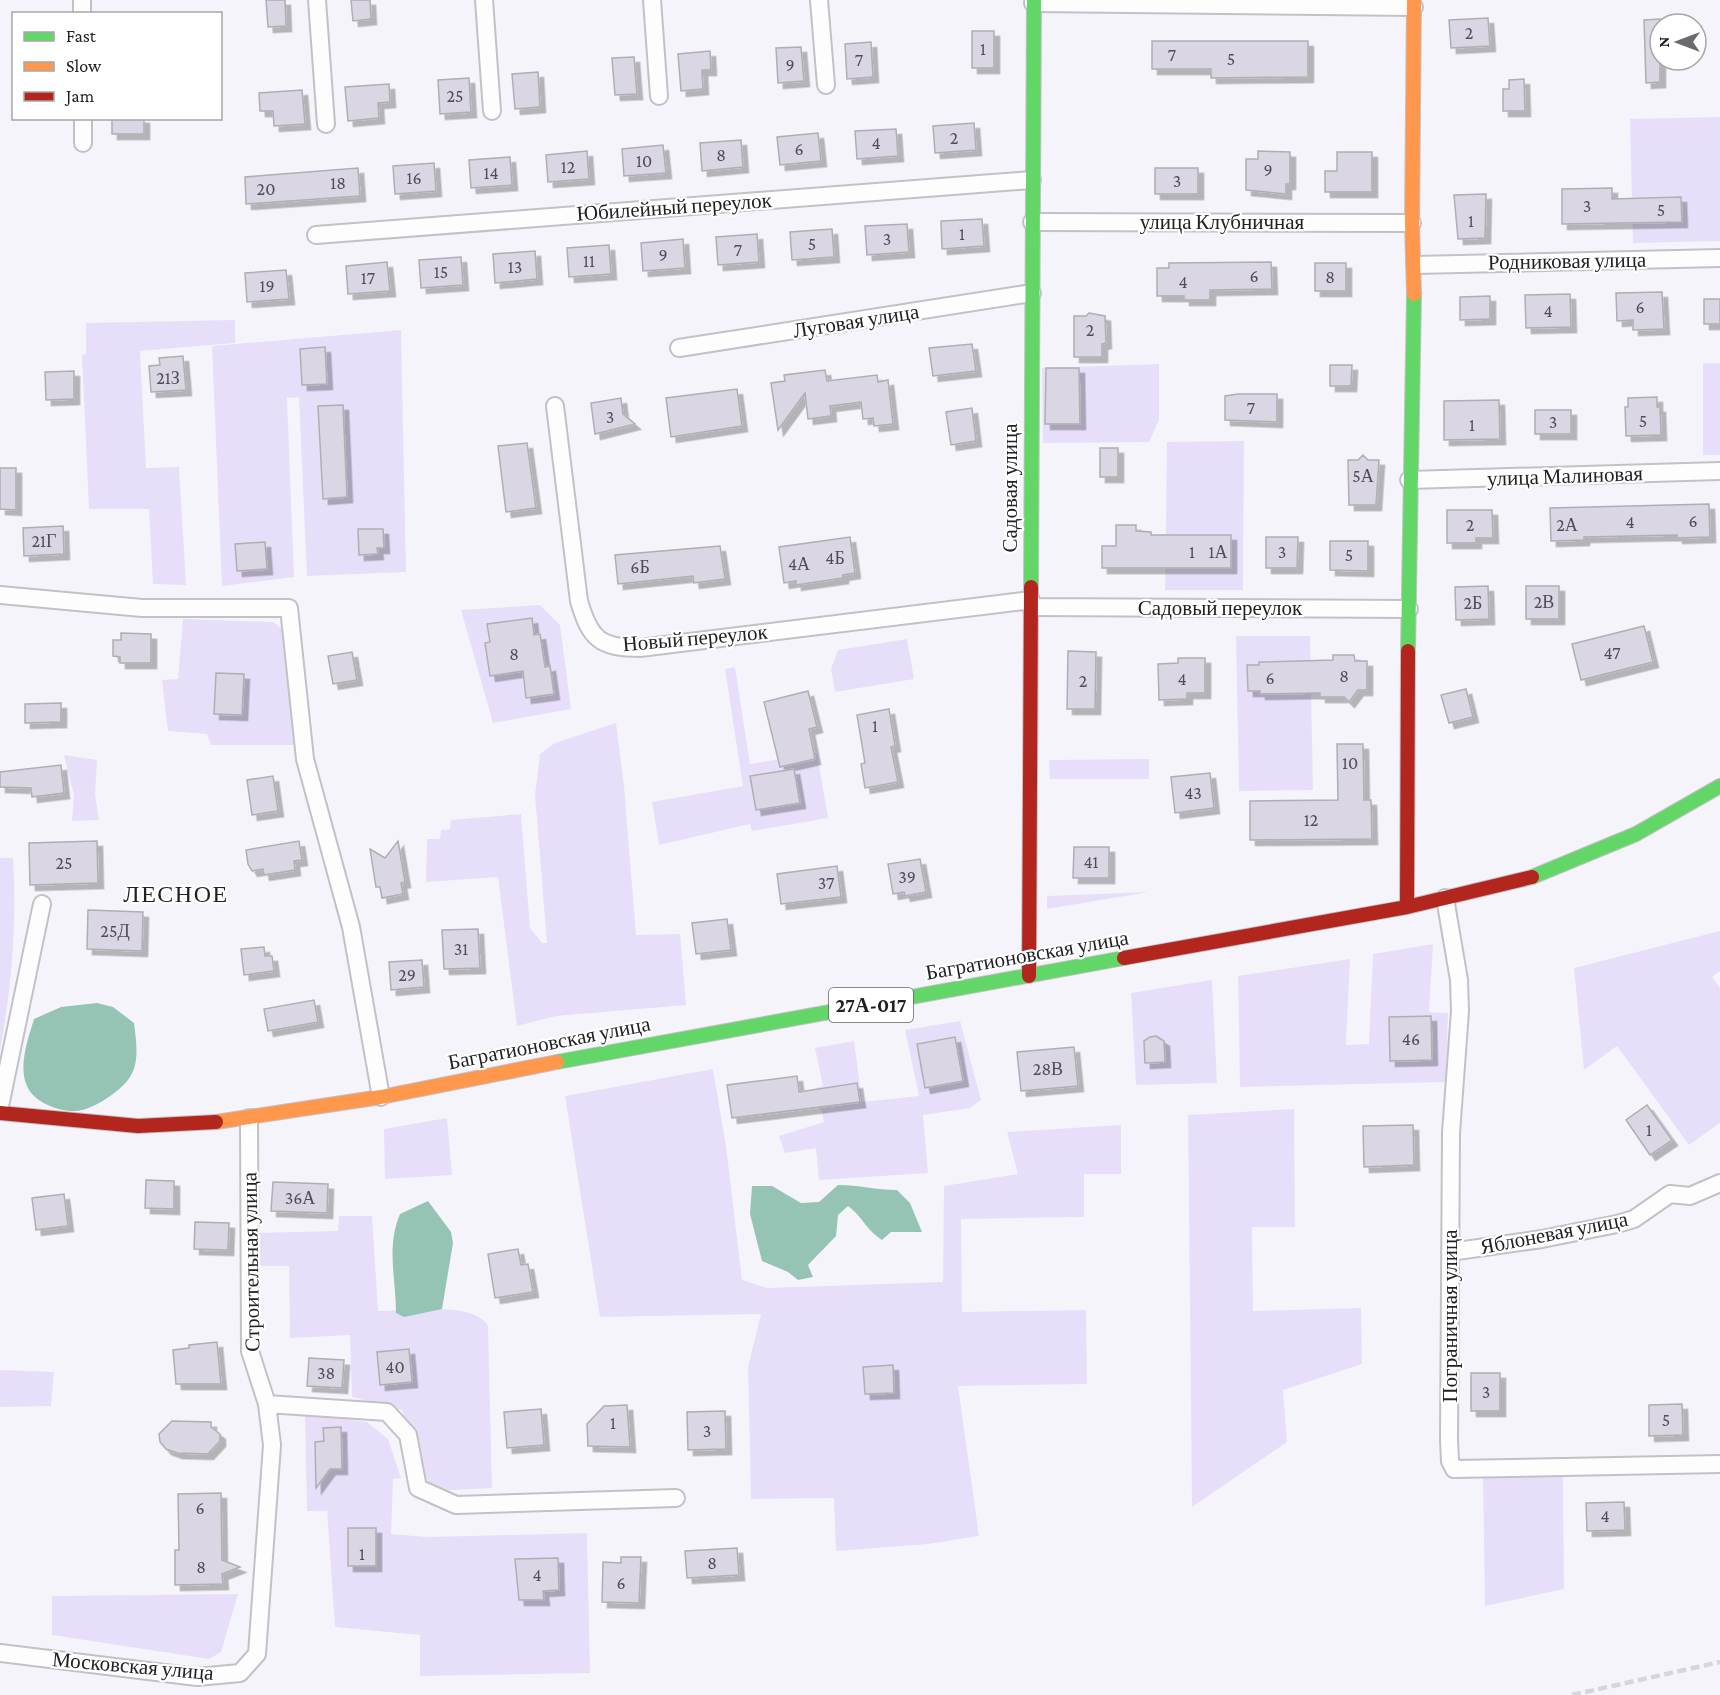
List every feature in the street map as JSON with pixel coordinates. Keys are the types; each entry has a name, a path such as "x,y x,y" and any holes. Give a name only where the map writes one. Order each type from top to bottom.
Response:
{"street":[{"path":"317,0 326,124"},
{"path":"484,0 492,111"},
{"path":"652,0 659,96"},
{"path":"819,0 826,86"},
{"path":"1034,2 1414,4 1412,223 1415,265 1409,480 1407,907"},
{"name":"Садовая улица","path":"1029,976 1034,2"},
{"path":"83,120 83,143"},
{"name":"Юбилейный переулок","path":"316,235 1032,180"},
{"name":"улица Клубничная","path":"1032,222 1412,223"},
{"name":"Родниковая улица","path":"1415,265 1720,258"},
{"name":"Луговая улица","path":"679,348 1032,293"},
{"name":"Новый переулок","path":"555,406 579,601 585,621 594,636 604,644 640,648 1031,603"},
{"name":"улица Малиновая","path":"1409,480 1720,471"},
{"path":"0,595 142,608 289,608 305,759 351,927 381,1097"},
{"name":"Садовый переулок","path":"1031,603 1409,609"},
{"name":"Багратионовская улица","path":"0,1113 138,1126 196,1125 249,1118 381,1097 615,1051 1407,907 1542,874 1636,834 1720,786"},
{"name":"Пограничная улица","path":"1445,898 1459,980 1460,1011 1451,1133 1450,1461 1454,1469 1720,1464"},
{"path":"0,1106 42,904"},
{"name":"Строительная улица","path":"249,1118 250,1351 267,1404 272,1445 257,1654"},
{"name":"Яблоневая улица","path":"1450,1252 1542,1239 1617,1224 1634,1219 1670,1194 1690,1196 1720,1183"},
{"path":"267,1404 387,1412 408,1435 418,1488 456,1504 676,1498"},
{"name":"Московская улица","path":"0,1653 197,1677 240,1673 257,1654"}],"shaded area":[{"path":"1720,117 1720,241 1633,243 1630,119"},
{"path":"235,320 235,343 140,351 146,468 179,467 186,585 153,584 149,509 89,509 82,355 86,354 86,323"},
{"path":"401,330 406,572 307,576 299,397 287,398 294,577 222,586 212,346"},
{"path":"1703,363 1720,363 1720,455 1703,455"},
{"path":"1159,364 1159,420 1149,442 1043,443 1042,368"},
{"path":"1244,441 1243,590 1165,590 1167,442"},
{"path":"540,605 560,625 571,709 493,723 461,610"},
{"path":"183,619 273,622 286,632 291,665 294,745 211,745 207,734 168,731 162,680 178,679"},
{"path":"1236,636 1310,636 1313,790 1239,791"},
{"path":"907,639 914,679 835,692 831,669 838,650"},
{"path":"735,667 750,764 817,753 828,818 752,831 750,824 659,845 652,802 743,786 725,669"},
{"path":"616,723 624,786 636,935 680,934 686,1005 556,1016 517,1026 498,877 426,882 427,839 440,839 441,830 450,829 451,820 521,814 530,928 542,943 547,943 535,795 540,754 555,743"},
{"path":"64,755 97,760 95,795 99,820 72,821 74,796"},
{"path":"1149,759 1149,779 1050,779 1049,760"},
{"path":"0,858 13,858 14,930 8,1002 0,1050"},
{"path":"1149,892 1047,909 1047,896"},
{"path":"1720,931 1720,971 1712,977 1720,988 1720,1123 1689,1145 1617,1046 1584,1070 1574,968"},
{"path":"1433,944 1429,1012 1448,1013 1446,1082 1240,1087 1238,976 1350,959 1346,1045 1369,1044 1373,954"},
{"path":"1212,980 1217,1083 1136,1085 1131,993"},
{"path":"97,1003 113,1007 134,1023 135,1065 130,1077 121,1088 84,1110 70,1111 41,1102 30,1092 23,1070 25,1052 34,1019 61,1007"},
{"path":"960,1021 981,1100 970,1108 923,1115 928,1173 819,1180 816,1148 785,1153 779,1136 824,1122 821,1109 818,1109 815,1088 823,1086 815,1048 854,1041 862,1102 919,1096 905,1030"},
{"path":"713,1069 726,1146 742,1280 767,1288 943,1282 944,1186 1018,1174 1007,1132 1121,1125 1121,1174 1084,1174 1084,1217 961,1219 962,1312 1086,1310 1087,1384 958,1386 979,1536 928,1544 836,1551 834,1498 751,1499 748,1367 761,1314 600,1317 565,1096"},
{"path":"1294,1109 1295,1227 1252,1227 1253,1311 1361,1308 1362,1364 1283,1390 1287,1442 1192,1507 1188,1115"},
{"path":"447,1118 452,1175 385,1179 384,1129"},
{"path":"838,1185 897,1190 910,1203 922,1232 891,1232 882,1240 848,1206 838,1215 836,1236 808,1265 813,1277 798,1280 788,1272 762,1261 750,1214 752,1186 772,1186 801,1203 819,1202"},
{"path":"428,1201 451,1232 453,1243 442,1309 404,1317 396,1313 393,1238 400,1214"},
{"path":"339,1216 372,1216 378,1311 454,1310 480,1318 488,1326 492,1488 434,1491 427,1480 402,1410 352,1397 350,1335 290,1338 289,1266 250,1266 252,1233 338,1231"},
{"path":"0,1370 54,1372 51,1406 0,1407"},
{"path":"305,1414 367,1422 388,1439 401,1478 393,1479 391,1534 426,1537 587,1533 590,1673 420,1676 420,1635 335,1627 327,1511 307,1511"},
{"path":"1563,1476 1564,1589 1485,1606 1483,1477"},
{"path":"238,1594 221,1652 209,1659 52,1635 52,1596"}],"building":[{"path":"266,0 285,0 286,26 268,27"},
{"path":"351,0 370,0 371,19 353,21"},
{"path":"1488,18 1490,46 1451,48 1449,20"},
{"path":"1644,20 1648,20 1648,72 1660,72 1660,82 1646,83"},
{"path":"972,31 994,31 994,68 972,68"},
{"path":"1152,41 1308,41 1308,77 1211,78 1211,69 1152,69"},
{"path":"871,42 873,77 847,79 845,44"},
{"path":"801,47 804,81 778,83 776,48"},
{"path":"710,51 711,70 702,70 703,89 681,91 678,54"},
{"path":"634,57 637,94 615,95 612,58"},
{"path":"538,72 540,107 515,109 512,74"},
{"path":"469,78 471,112 440,114 438,80"},
{"path":"1524,79 1525,111 1503,111 1503,89 1509,89 1509,80"},
{"path":"389,84 390,102 378,103 379,118 348,121 345,87"},
{"path":"302,90 305,124 274,126 273,111 260,111 259,93"},
{"path":"112,120 144,120 144,134 112,134"},
{"path":"974,123 976,150 935,153 933,126"},
{"path":"896,129 898,156 857,159 855,131"},
{"path":"818,133 821,161 780,165 777,137"},
{"path":"741,140 743,167 702,171 700,143"},
{"path":"663,145 666,173 624,176 622,149"},
{"path":"587,151 589,179 548,182 546,155"},
{"path":"1258,151 1290,152 1290,184 1286,184 1286,194 1246,190 1246,159 1258,159"},
{"path":"1337,152 1372,152 1372,192 1325,192 1325,171 1337,171"},
{"path":"510,157 512,185 471,188 469,160"},
{"path":"434,163 436,191 395,194 393,166"},
{"path":"358,168 360,196 246,204 245,177"},
{"path":"1155,168 1198,168 1198,194 1155,194"},
{"path":"1612,188 1612,199 1681,197 1682,222 1562,224 1562,189"},
{"path":"1486,194 1485,238 1458,239 1454,195"},
{"path":"982,219 984,246 942,249 941,221"},
{"path":"907,224 909,252 867,255 865,226"},
{"path":"832,229 834,257 792,260 790,232"},
{"path":"757,234 759,262 718,265 716,237"},
{"path":"683,239 685,268 643,271 641,243"},
{"path":"609,245 611,274 569,277 567,248"},
{"path":"535,251 537,279 495,283 493,254"},
{"path":"461,257 463,285 421,288 419,260"},
{"path":"387,262 390,291 348,294 346,266"},
{"path":"1271,262 1272,289 1210,290 1210,300 1184,300 1184,296 1157,296 1157,268 1169,268 1169,263"},
{"path":"1315,263 1346,263 1346,291 1315,291"},
{"path":"286,270 289,299 247,302 245,273"},
{"path":"1662,292 1664,329 1633,330 1633,320 1617,321 1616,293"},
{"path":"1570,294 1571,327 1526,328 1525,295"},
{"path":"1490,296 1490,319 1460,320 1460,297"},
{"path":"1704,299 1720,299 1720,324 1704,324"},
{"path":"1089,313 1105,316 1106,343 1102,344 1102,357 1074,357 1074,316 1086,316"},
{"path":"972,344 976,371 933,376 929,348"},
{"path":"325,347 327,384 302,385 300,349"},
{"path":"183,356 186,390 151,392 149,366 160,365 159,358"},
{"path":"1330,365 1352,365 1351,386 1330,386"},
{"path":"1046,368 1079,368 1080,424 1045,424"},
{"path":"825,370 827,381 877,375 878,382 888,380 893,424 874,426 873,418 863,419 861,402 830,406 831,416 808,419 805,393 778,430 771,383 785,381 784,375"},
{"path":"74,371 74,399 46,400 45,372"},
{"path":"737,389 742,426 671,437 666,398"},
{"path":"1277,394 1277,422 1225,420 1225,396"},
{"path":"1657,397 1657,407 1660,407 1661,435 1626,436 1625,407 1628,407 1628,398"},
{"path":"621,398 623,414 635,424 595,434 591,403"},
{"path":"1499,400 1500,439 1444,440 1444,401"},
{"path":"343,405 347,497 323,499 318,406"},
{"path":"972,408 976,441 951,445 946,412"},
{"path":"1535,410 1571,410 1571,434 1535,434"},
{"path":"527,443 536,508 506,512 498,446"},
{"path":"1100,448 1118,448 1118,477 1100,477"},
{"path":"1363,455 1368,460 1379,460 1376,505 1349,505 1348,460 1358,460"},
{"path":"0,468 16,468 16,510 0,509"},
{"path":"1709,504 1710,537 1677,538 1677,535 1584,537 1584,540 1551,541 1550,508"},
{"path":"1447,510 1492,510 1493,538 1476,538 1476,543 1447,543"},
{"path":"1116,525 1136,525 1136,531 1151,532 1151,535 1231,535 1231,568 1102,568 1102,546 1116,546"},
{"path":"63,526 64,554 24,556 23,528"},
{"path":"358,529 383,529 384,548 377,548 378,554 359,555"},
{"path":"850,537 855,573 843,575 843,578 796,585 796,581 784,583 779,547"},
{"path":"1266,537 1298,537 1297,568 1266,568"},
{"path":"1330,541 1368,541 1368,571 1330,570"},
{"path":"265,542 267,569 237,571 235,544"},
{"path":"720,546 725,579 694,583 693,576 618,584 615,555"},
{"path":"1488,586 1489,619 1456,620 1455,587"},
{"path":"1526,586 1559,586 1559,619 1526,619"},
{"path":"532,618 534,635 540,634 545,667 550,666 554,694 526,698 523,671 490,676 485,643 490,642 487,624"},
{"path":"1644,626 1653,662 1581,680 1572,644"},
{"path":"121,633 151,634 151,663 120,663 120,657 113,656 113,640 121,640"},
{"path":"1068,651 1096,652 1095,709 1067,709"},
{"path":"352,652 357,680 333,684 328,656"},
{"path":"1333,655 1354,655 1355,661 1367,661 1367,690 1358,690 1349,702 1344,697 1320,697 1320,693 1260,694 1260,691 1248,691 1247,665 1259,665 1259,662 1333,660"},
{"path":"1178,658 1205,658 1205,693 1187,693 1187,699 1159,700 1158,664 1178,663"},
{"path":"216,673 244,674 242,715 214,714"},
{"path":"1466,689 1473,717 1449,723 1441,695"},
{"path":"808,691 817,727 809,729 815,759 780,767 764,702"},
{"path":"61,703 61,722 25,723 25,704"},
{"path":"889,709 895,746 891,747 898,782 865,788 861,764 865,763 857,715"},
{"path":"1337,744 1363,744 1364,800 1371,800 1372,839 1250,840 1250,801 1338,800"},
{"path":"61,765 64,793 32,797 31,788 0,787 0,772"},
{"path":"794,769 800,803 756,810 750,776"},
{"path":"1210,773 1214,808 1175,813 1171,777"},
{"path":"273,776 278,811 252,815 247,780"},
{"path":"97,841 98,883 30,885 29,843"},
{"path":"299,841 302,860 294,861 295,870 264,875 263,869 252,871 248,864 246,850"},
{"path":"398,841 405,882 401,883 403,894 382,898 380,887 376,887 370,849 385,858"},
{"path":"1074,847 1109,847 1109,878 1073,878"},
{"path":"920,859 926,892 905,896 904,892 893,894 888,864"},
{"path":"837,866 841,897 781,904 777,874"},
{"path":"88,910 143,912 142,951 87,949"},
{"path":"727,919 731,950 696,954 692,923"},
{"path":"478,929 480,968 444,969 442,930"},
{"path":"264,947 265,956 272,956 274,971 244,975 241,949"},
{"path":"422,960 424,987 391,990 389,962"},
{"path":"314,1000 318,1022 268,1031 264,1009"},
{"path":"1431,1016 1432,1060 1390,1061 1389,1017"},
{"path":"1156,1036 1164,1041 1165,1062 1145,1063 1144,1041"},
{"path":"955,1037 963,1081 925,1088 917,1044"},
{"path":"1074,1047 1078,1086 1021,1091 1017,1052"},
{"path":"797,1076 799,1092 857,1083 860,1102 732,1118 727,1085"},
{"path":"1647,1105 1672,1140 1650,1155 1626,1120"},
{"path":"1413,1125 1414,1165 1364,1167 1363,1126"},
{"path":"146,1180 174,1181 174,1209 145,1208"},
{"path":"273,1182 328,1184 327,1213 271,1211"},
{"path":"64,1194 68,1226 36,1230 32,1198"},
{"path":"195,1222 229,1223 228,1250 194,1249"},
{"path":"518,1249 521,1265 528,1264 533,1292 495,1298 488,1254"},
{"path":"217,1342 221,1384 176,1384 173,1350 189,1348 189,1345"},
{"path":"409,1349 412,1382 380,1385 377,1352"},
{"path":"309,1358 344,1360 342,1388 307,1386"},
{"path":"893,1365 894,1393 865,1394 863,1367"},
{"path":"1471,1373 1500,1373 1500,1411 1471,1411"},
{"path":"1682,1404 1683,1435 1649,1436 1649,1405"},
{"path":"627,1405 630,1447 588,1446 587,1424 604,1406"},
{"path":"541,1409 544,1445 507,1448 504,1412"},
{"path":"725,1411 726,1449 688,1450 687,1412"},
{"path":"172,1421 211,1422 211,1427 220,1434 220,1441 208,1454 177,1453 166,1449 160,1442 159,1434"},
{"path":"341,1427 342,1469 330,1469 316,1488 315,1442 324,1441 323,1428"},
{"path":"221,1493 222,1560 240,1567 222,1574 223,1584 175,1585 175,1550 179,1550 178,1494"},
{"path":"1624,1502 1625,1530 1587,1531 1586,1503"},
{"path":"348,1528 376,1528 376,1566 348,1566"},
{"path":"737,1548 739,1575 687,1578 685,1551"},
{"path":"621,1557 641,1557 639,1603 602,1602 603,1562 621,1563"},
{"path":"558,1558 559,1590 543,1591 544,1600 519,1600 515,1559"}],"railway":[{"path":"1572,1695 1720,1662"}],"traffic: fast":[{"path":"1031,587 1034,0"},
{"path":"1408,651 1414,294"},
{"path":"1532,877 1636,834 1720,786"},
{"path":"557,1062 1124,958"}],"traffic: slow":[{"path":"1414,0 1412,223 1414,294"},
{"path":"216,1122 381,1097 557,1062"}],"traffic: jam":[{"path":"1029,976 1031,587"},
{"path":"1407,907 1408,651"},
{"path":"1124,958 1407,907 1532,877"},
{"path":"0,1113 138,1126 216,1122"}],"district":[{"name":"ЛЕСНОЕ","path":"176,893"}]}
